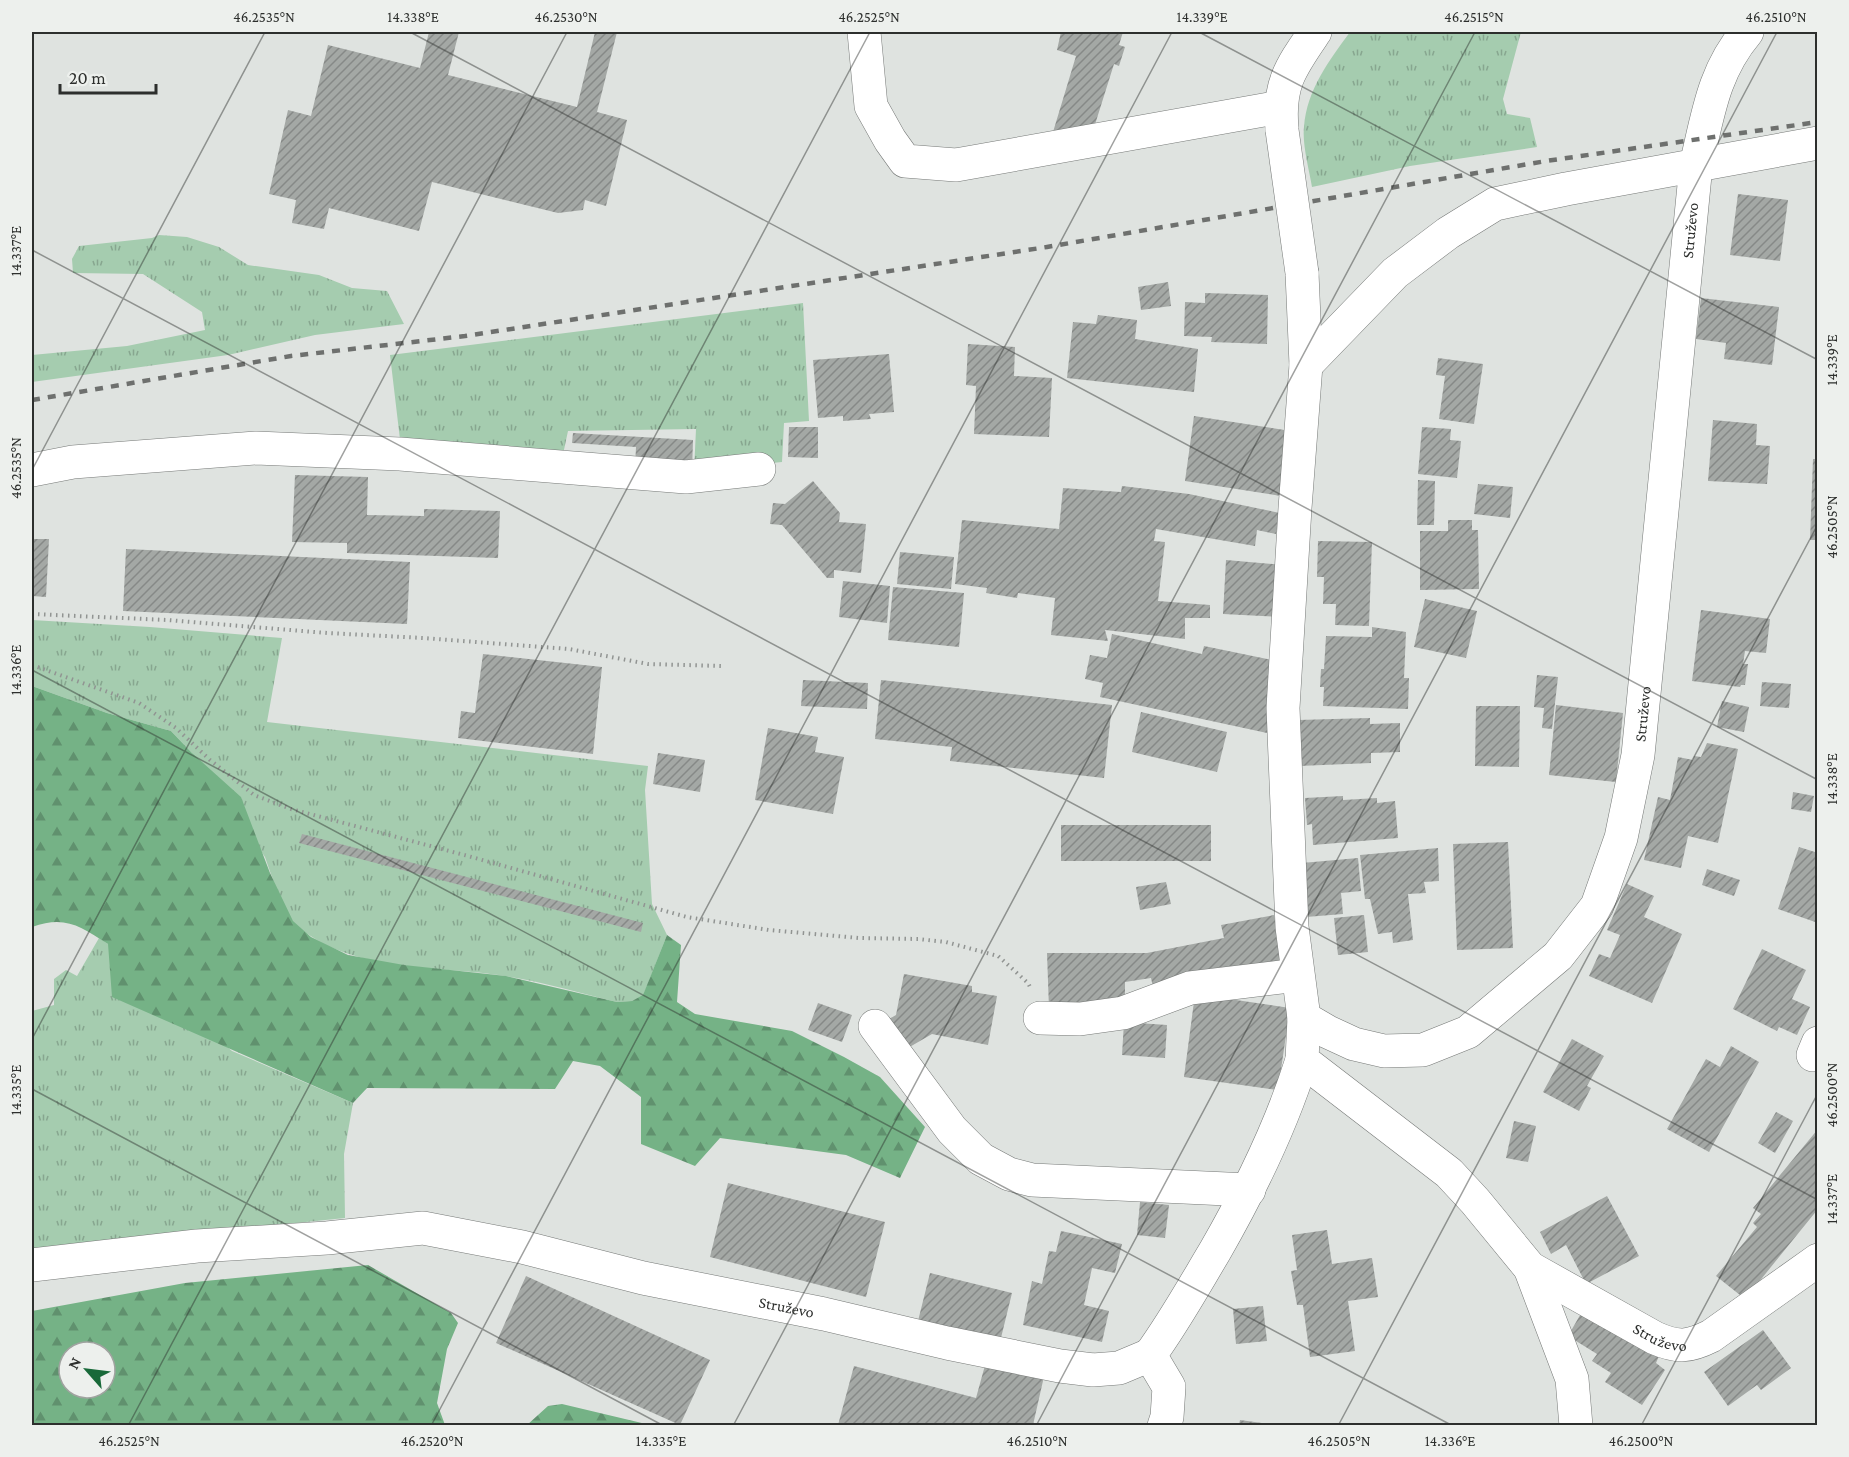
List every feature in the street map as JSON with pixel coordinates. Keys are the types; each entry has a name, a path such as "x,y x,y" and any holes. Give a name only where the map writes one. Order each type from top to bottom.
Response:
{"street":[{"path":"864,32 871,106 905,161 956,165 1281,118"},
{"path":"1164,1425 1167,1417 1169,1387 1150,1356 1176,1319 1249,1190 1290,1098 1302,1060 1304,1018 1292,927 1283,708 1306,365 1302,273 1281,118 1289,69 1314,32"},
{"name":"Struževo","path":"1304,1018 1354,1044 1384,1051 1423,1050 1467,1032 1558,956 1597,906 1621,838 1638,755 1696,165 1714,88 1733,48 1747,32"},
{"path":"1306,365 1395,273 1448,233 1495,204 1818,143"},
{"path":"32,470 73,462 256,448 400,454 686,477 759,469"},
{"path":"1040,1018 1080,1019 1123,1013 1190,988 1297,975"},
{"path":"875,1026 952,1130 981,1159 1009,1174 1032,1180 1249,1190"},
{"name":"Struževo","path":"1302,1060 1449,1173 1530,1268 1572,1378 1576,1425"},
{"name":"Struževo","path":"32,1265 197,1246 327,1238 423,1228 522,1247 643,1278 824,1314 947,1343 1060,1366 1093,1370 1119,1368 1150,1356"},
{"name":"Struževo","path":"1530,1268 1655,1338 1670,1345 1683,1346 1711,1336 1818,1260"}],"path":[{"path":"32,614 167,620 569,649 648,664 722,666"},
{"path":"32,665 139,703 176,728 210,760 254,795 291,809 687,917 769,930 859,938 946,942 998,956 1028,983 1040,1018"}],"green space":[{"path":"1350,32 1521,32 1503,99 1507,114 1530,118 1537,147 1410,166 1312,187 1304,141 1306,113 1320,76"},
{"path":"159,235 187,237 219,247 248,265 319,275 352,288 387,291 404,324 315,335 228,355 32,382 32,355 127,346 205,330 202,312 143,274 73,273 72,259 79,246 152,238"},
{"path":"803,303 809,421 784,423 782,462 694,471 696,429 568,431 562,459 401,448 390,355"},
{"path":"32,620 282,638 267,722 648,766 645,790 652,904 667,935 643,996 632,1001 617,1002 505,976 395,964 341,951 317,940 291,919 265,857 192,753 171,731 107,713 32,686"},
{"path":"32,686 107,713 171,731 241,797 270,873 293,921 311,937 348,955 404,965 506,976 617,1002 632,1001 643,995 667,935 681,945 677,1002 695,1014 792,1031 880,1077 925,1127 900,1178 846,1155 720,1138 695,1166 641,1144 641,1097 600,1066 573,1061 555,1089 367,1088 353,1103 112,997 108,944 72,924 54,922 32,927"},
{"path":"99,938 232,1051 353,1103 344,1154 345,1218 32,1250 32,1011 54,1005 54,979 66,970 77,976"},
{"path":"368,1265 451,1313 458,1323 447,1349 437,1403 445,1425 32,1425 32,1311 185,1283"},
{"path":"562,1404 649,1425 527,1425 548,1406"}],"building":[{"path":"429,32 459,32 448,75 577,107 595,32 617,32 597,112 627,120 606,206 585,200 583,210 558,213 432,182 419,231 329,208 324,229 292,223 296,200 269,194 288,110 311,116 328,45 420,68"},
{"path":"1061,32 1123,32 1119,45 1125,47 1119,66 1114,64 1092,134 1050,142 1076,56 1057,50"},
{"path":"1738,194 1788,200 1780,261 1730,255"},
{"path":"1815,231 1818,231 1818,291 1815,291"},
{"path":"1168,282 1171,306 1141,310 1138,287"},
{"path":"1205,293 1268,295 1267,344 1211,342 1212,337 1184,336 1185,302 1205,303"},
{"path":"1701,298 1779,307 1772,365 1724,359 1726,343 1696,339"},
{"path":"1098,315 1137,320 1135,339 1198,349 1194,392 1067,378 1073,322 1096,324"},
{"path":"968,344 1015,347 1014,376 1052,378 1049,437 974,434 976,386 966,385"},
{"path":"889,354 894,412 869,414 871,419 843,421 843,416 818,418 813,360"},
{"path":"1438,358 1483,364 1474,424 1439,419 1445,376 1436,375"},
{"path":"1194,416 1291,431 1281,496 1185,481"},
{"path":"1713,420 1757,424 1756,445 1770,446 1767,484 1708,481"},
{"path":"789,427 818,427 818,458 788,457"},
{"path":"1422,427 1451,429 1450,440 1461,441 1457,478 1418,474"},
{"path":"573,433 693,440 692,471 635,468 636,447 572,443"},
{"path":"1813,459 1818,459 1818,540 1810,540"},
{"path":"295,475 368,477 367,515 424,516 424,509 500,511 498,558 347,553 347,543 292,542"},
{"path":"1418,480 1435,481 1434,525 1417,525"},
{"path":"813,481 840,513 839,522 866,524 861,573 834,570 834,578 827,578 782,525 770,524 773,503 785,504"},
{"path":"1478,484 1513,487 1510,518 1474,514"},
{"path":"1122,486 1189,494 1280,513 1276,534 1257,530 1255,546 1156,529 1154,541 1165,542 1158,601 1210,605 1210,618 1185,618 1185,639 1105,630 1108,641 1051,635 1055,598 1018,593 1017,598 986,593 987,588 955,584 962,520 1059,529 1063,488 1121,492"},
{"path":"1448,520 1472,520 1472,530 1478,530 1479,589 1420,590 1420,531 1448,531"},
{"path":"32,539 49,539 46,597 32,596"},
{"path":"1318,541 1372,542 1369,626 1335,625 1336,604 1323,604 1324,577 1317,577"},
{"path":"126,549 410,562 407,624 123,611"},
{"path":"900,552 954,557 951,589 897,584"},
{"path":"1226,560 1284,565 1281,617 1223,614"},
{"path":"843,581 890,586 887,623 839,617"},
{"path":"893,587 964,593 959,647 888,640"},
{"path":"1425,599 1477,611 1466,658 1414,647"},
{"path":"1701,610 1770,619 1766,653 1745,651 1743,664 1748,664 1745,685 1740,687 1692,681"},
{"path":"1372,627 1406,632 1404,678 1409,678 1408,709 1323,706 1324,687 1320,687 1321,669 1324,669 1326,636 1372,637"},
{"path":"1112,634 1202,654 1204,646 1282,662 1267,733 1100,697 1103,683 1085,679 1090,655 1107,658"},
{"path":"483,654 602,667 593,754 458,738 461,711 475,713"},
{"path":"1537,675 1558,677 1552,729 1542,728 1544,708 1534,707"},
{"path":"803,680 868,683 867,709 801,706"},
{"path":"881,680 1112,705 1104,778 950,761 952,747 875,739"},
{"path":"1762,682 1791,684 1789,708 1760,706"},
{"path":"1722,701 1749,707 1744,732 1717,727"},
{"path":"1556,705 1623,713 1616,782 1549,775"},
{"path":"1476,706 1520,706 1519,767 1475,766"},
{"path":"1141,712 1227,732 1217,772 1132,752"},
{"path":"1370,718 1370,724 1400,723 1400,752 1371,753 1371,763 1299,766 1298,720"},
{"path":"768,728 818,737 815,752 844,757 833,814 755,800"},
{"path":"1707,743 1738,749 1718,843 1688,836 1681,868 1644,860 1658,797 1670,800 1678,757 1693,760 1694,756 1701,757"},
{"path":"658,753 705,760 700,792 653,784"},
{"path":"1793,792 1814,796 1811,812 1791,809"},
{"path":"1343,796 1343,800 1377,798 1377,803 1395,801 1398,838 1313,845 1312,824 1307,825 1305,798"},
{"path":"1061,825 1211,825 1211,861 1061,861"},
{"path":"302,834 643,923 641,932 299,843"},
{"path":"1508,842 1513,948 1457,950 1453,844"},
{"path":"1799,847 1818,853 1818,923 1778,909"},
{"path":"1438,848 1439,881 1424,882 1426,893 1408,894 1413,940 1393,943 1392,932 1378,934 1370,899 1365,899 1360,855"},
{"path":"1358,858 1361,891 1341,893 1343,914 1306,917 1302,863"},
{"path":"1707,869 1740,880 1734,896 1702,885"},
{"path":"1166,882 1171,904 1140,910 1136,887"},
{"path":"1627,884 1654,896 1644,917 1682,934 1652,1003 1589,976 1599,954 1610,958 1620,935 1607,930"},
{"path":"1274,915 1282,964 1153,987 1151,978 1125,982 1125,1009 1049,1009 1047,953 1147,953 1224,938 1221,925"},
{"path":"1364,915 1368,952 1338,955 1334,918"},
{"path":"1762,949 1806,970 1792,999 1810,1007 1797,1035 1779,1027 1777,1031 1733,1009"},
{"path":"904,974 972,986 972,992 997,996 988,1045 932,1034 901,1052 884,1022 896,1015"},
{"path":"1195,994 1290,1008 1278,1090 1184,1077"},
{"path":"818,1003 852,1015 842,1042 808,1030"},
{"path":"1124,1022 1167,1025 1165,1058 1122,1055"},
{"path":"1572,1039 1604,1056 1587,1086 1591,1088 1579,1111 1543,1092"},
{"path":"1731,1046 1759,1062 1709,1152 1667,1129 1706,1059 1720,1067"},
{"path":"1776,1112 1793,1121 1775,1153 1758,1143"},
{"path":"1514,1121 1536,1126 1528,1162 1506,1158"},
{"path":"1818,1129 1818,1209 1745,1299 1716,1276 1757,1227 1753,1223 1761,1214 1753,1208"},
{"path":"728,1183 885,1222 866,1297 710,1257"},
{"path":"1607,1196 1639,1256 1586,1284 1566,1245 1551,1254 1540,1232"},
{"path":"1140,1202 1169,1205 1165,1238 1137,1235"},
{"path":"1327,1230 1332,1264 1372,1258 1378,1297 1348,1301 1355,1351 1310,1357 1303,1305 1297,1305 1291,1271 1297,1270 1292,1235"},
{"path":"1061,1231 1122,1244 1115,1273 1092,1268 1084,1305 1109,1311 1102,1342 1023,1325 1032,1281 1042,1284 1049,1251 1056,1252"},
{"path":"930,1273 1012,1293 999,1346 918,1321"},
{"path":"526,1276 710,1360 680,1425 496,1343"},
{"path":"1263,1306 1267,1341 1236,1344 1233,1309"},
{"path":"1583,1310 1659,1356 1656,1363 1665,1370 1642,1405 1605,1382 1611,1373 1592,1361 1597,1354 1568,1336"},
{"path":"1763,1330 1791,1368 1761,1390 1757,1385 1728,1406 1704,1372"},
{"path":"987,1358 1045,1372 1033,1425 838,1425 854,1366 976,1398"},
{"path":"1240,1420 1269,1424 1269,1425 1239,1425"}],"railway":[{"path":"32,400 291,356 465,336 1047,247 1546,161 1818,122"}]}
